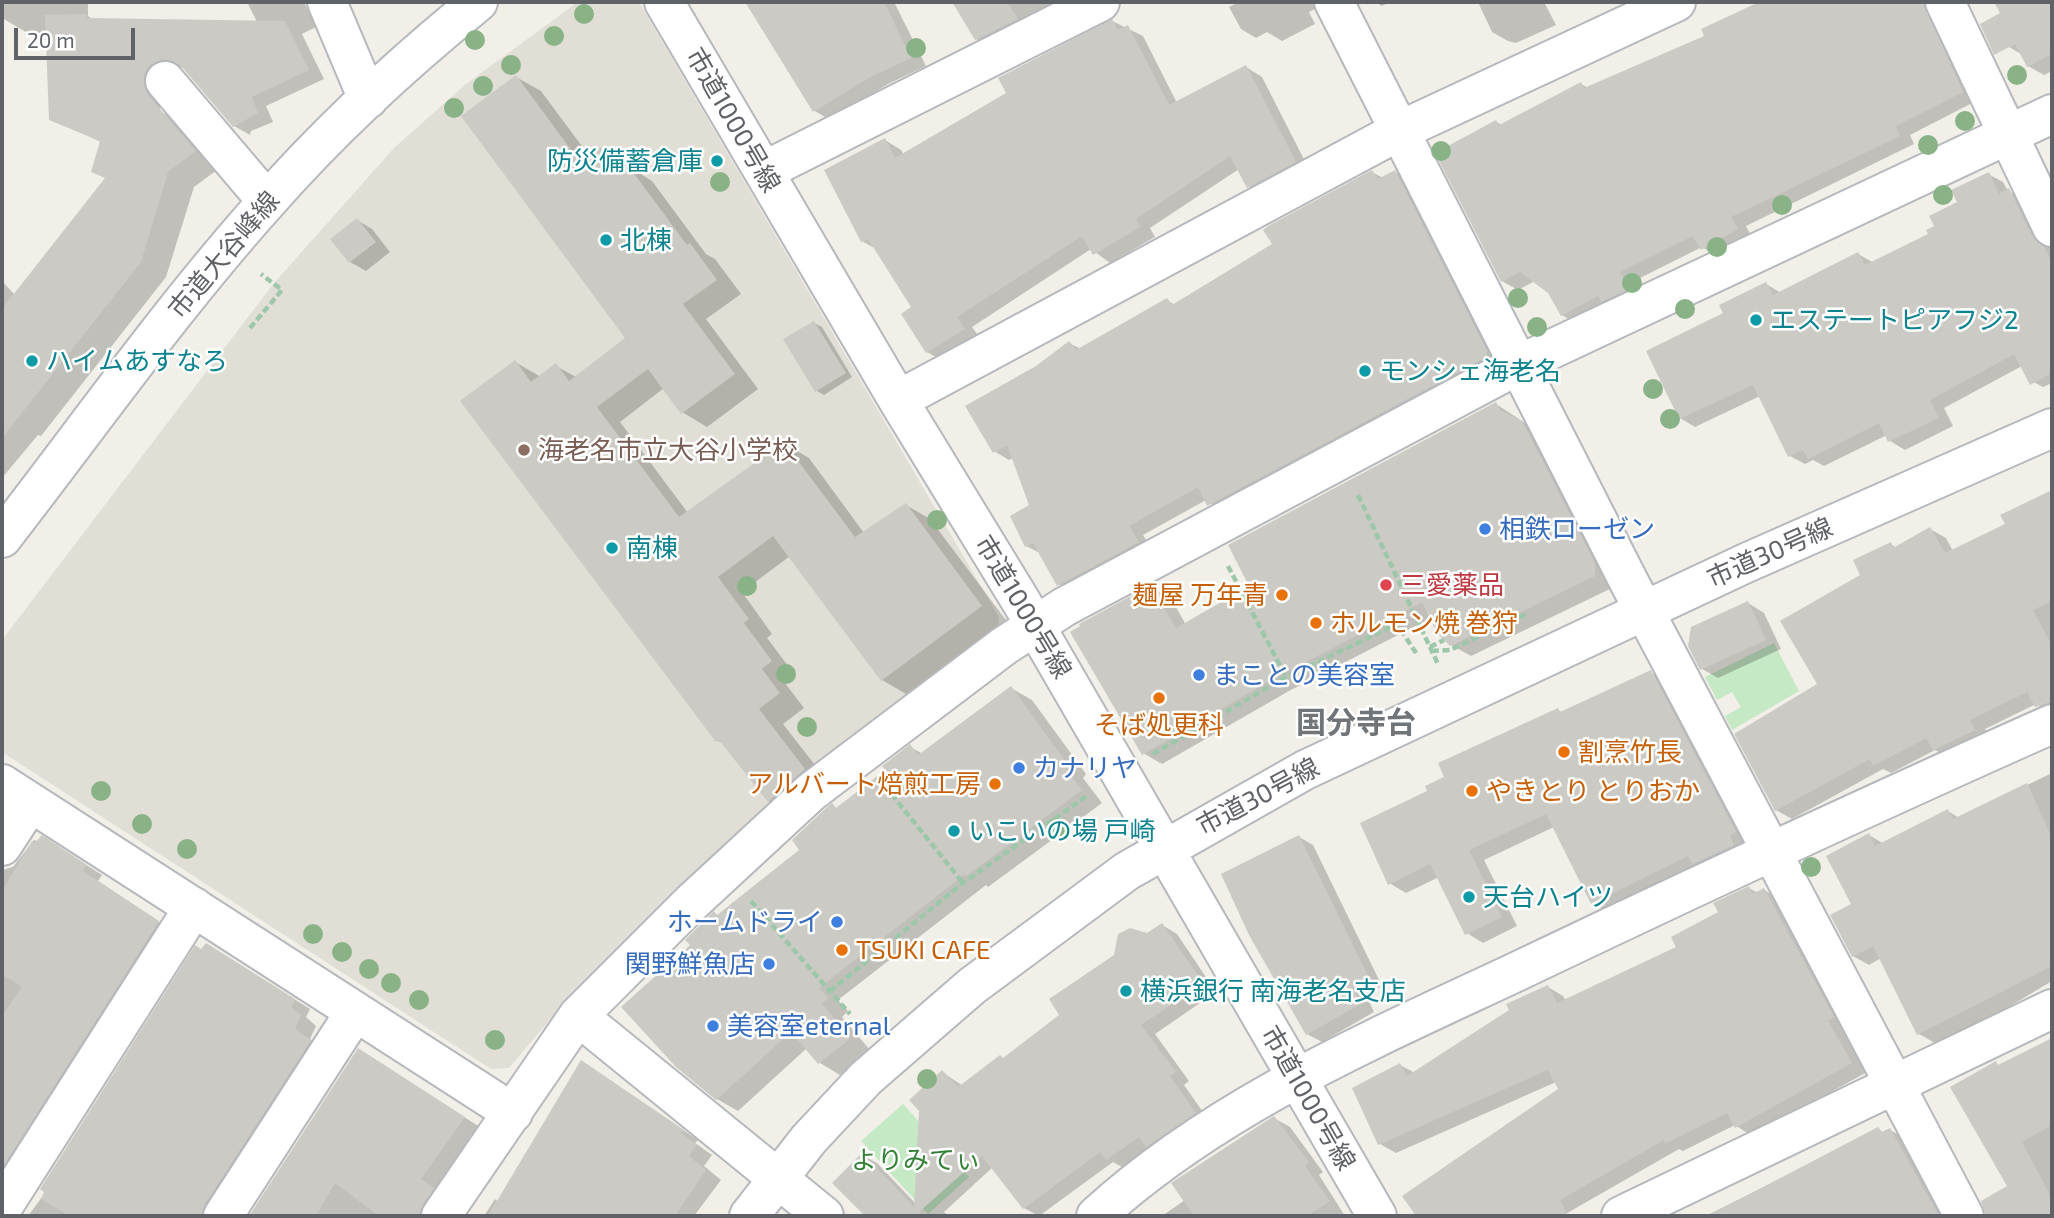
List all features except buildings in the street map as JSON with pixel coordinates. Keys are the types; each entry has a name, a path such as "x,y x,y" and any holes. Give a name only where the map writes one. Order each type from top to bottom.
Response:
{"street":[{"path":"327,2 368,99"},
{"name":"市道1000号線","path":"664,2 898,400 1035,626 1377,1216"},
{"path":"764,172 1100,2"},
{"path":"1334,2 1644,611 1964,1216"},
{"path":"898,400 1399,131 1676,2"},
{"path":"1945,2 2006,136 2052,227"},
{"name":"市道大谷峰線","path":"2,537 215,262 267,201 456,9"},
{"path":"166,80 267,201"},
{"path":"442,1216 578,1016 725,871 811,792 1035,626 1064,607 1520,364 2052,114"},
{"name":"市道30号線","path":"749,1216 809,1139 866,1078 972,986 1107,886 1164,849 1305,771 1644,611 2052,428"},
{"path":"1113,1210 1150,1170 1297,1076 1771,850 2052,724"},
{"path":"2,846 16,793 513,1113"},
{"path":"2,1208 194,907"},
{"path":"1620,1216 2052,1009"},
{"path":"223,1216 355,1012"},
{"path":"578,1016 824,1216"}],"path":[{"path":"250,328 282,290 261,274"},
{"path":"1341,459 1438,664"},
{"path":"1210,531 1286,677"},
{"path":"1431,649 1450,650 1524,615 1523,611"},
{"path":"1151,756 1286,677 1397,625 1418,656"},
{"path":"1431,649 1444,640"},
{"path":"860,755 963,883"},
{"path":"830,991 963,883 1089,794"},
{"path":"725,871 849,1014"}],"shaded area":[{"name":"海老名市立大谷小学校","path":"578,2 639,2 999,617 997,634 769,805 576,989 509,1068 491,1069 2,752 2,640 274,283 394,148 466,84"}],"green space":[{"path":"1774,643 1799,691 1732,730 1725,716 1741,707 1732,692 1717,700 1705,677"},
{"name":"よりみてぃ","path":"903,1104 969,1177 928,1214 861,1141"}],"place":[{"name":"防災備蓄倉庫","path":"717,161"},
{"name":"北棟","path":"606,240"},
{"name":"エステートピアフジ2","path":"1756,320"},
{"name":"ハイムあすなろ","path":"32,361"},
{"name":"モンシェ海老名","path":"1365,371"},
{"name":"海老名市立大谷小学校","path":"524,450"},
{"name":"相鉄ローゼン","path":"1485,529"},
{"name":"南棟","path":"612,548"},
{"name":"三愛薬品","path":"1386,585"},
{"name":"麺屋 万年青","path":"1282,595"},
{"name":"ホルモン焼 巻狩","path":"1316,623"},
{"name":"まことの美容室","path":"1199,675"},
{"name":"そば処更科","path":"1159,698"},
{"name":"割烹竹長","path":"1564,752"},
{"name":"カナリヤ","path":"1019,768"},
{"name":"アルバート焙煎工房","path":"995,784"},
{"name":"やきとり とりおか","path":"1472,791"},
{"name":"いこいの場 戸崎","path":"954,831"},
{"name":"天台ハイツ","path":"1469,897"},
{"name":"ホームドライ","path":"837,922"},
{"name":"TSUKI CAFE","path":"842,950"},
{"name":"関野鮮魚店","path":"769,964"},
{"name":"横浜銀行 南海老名支店","path":"1126,991"},
{"name":"美容室eternal","path":"713,1026"}],"district":[{"name":"国分寺台","path":"1356,723"}]}
